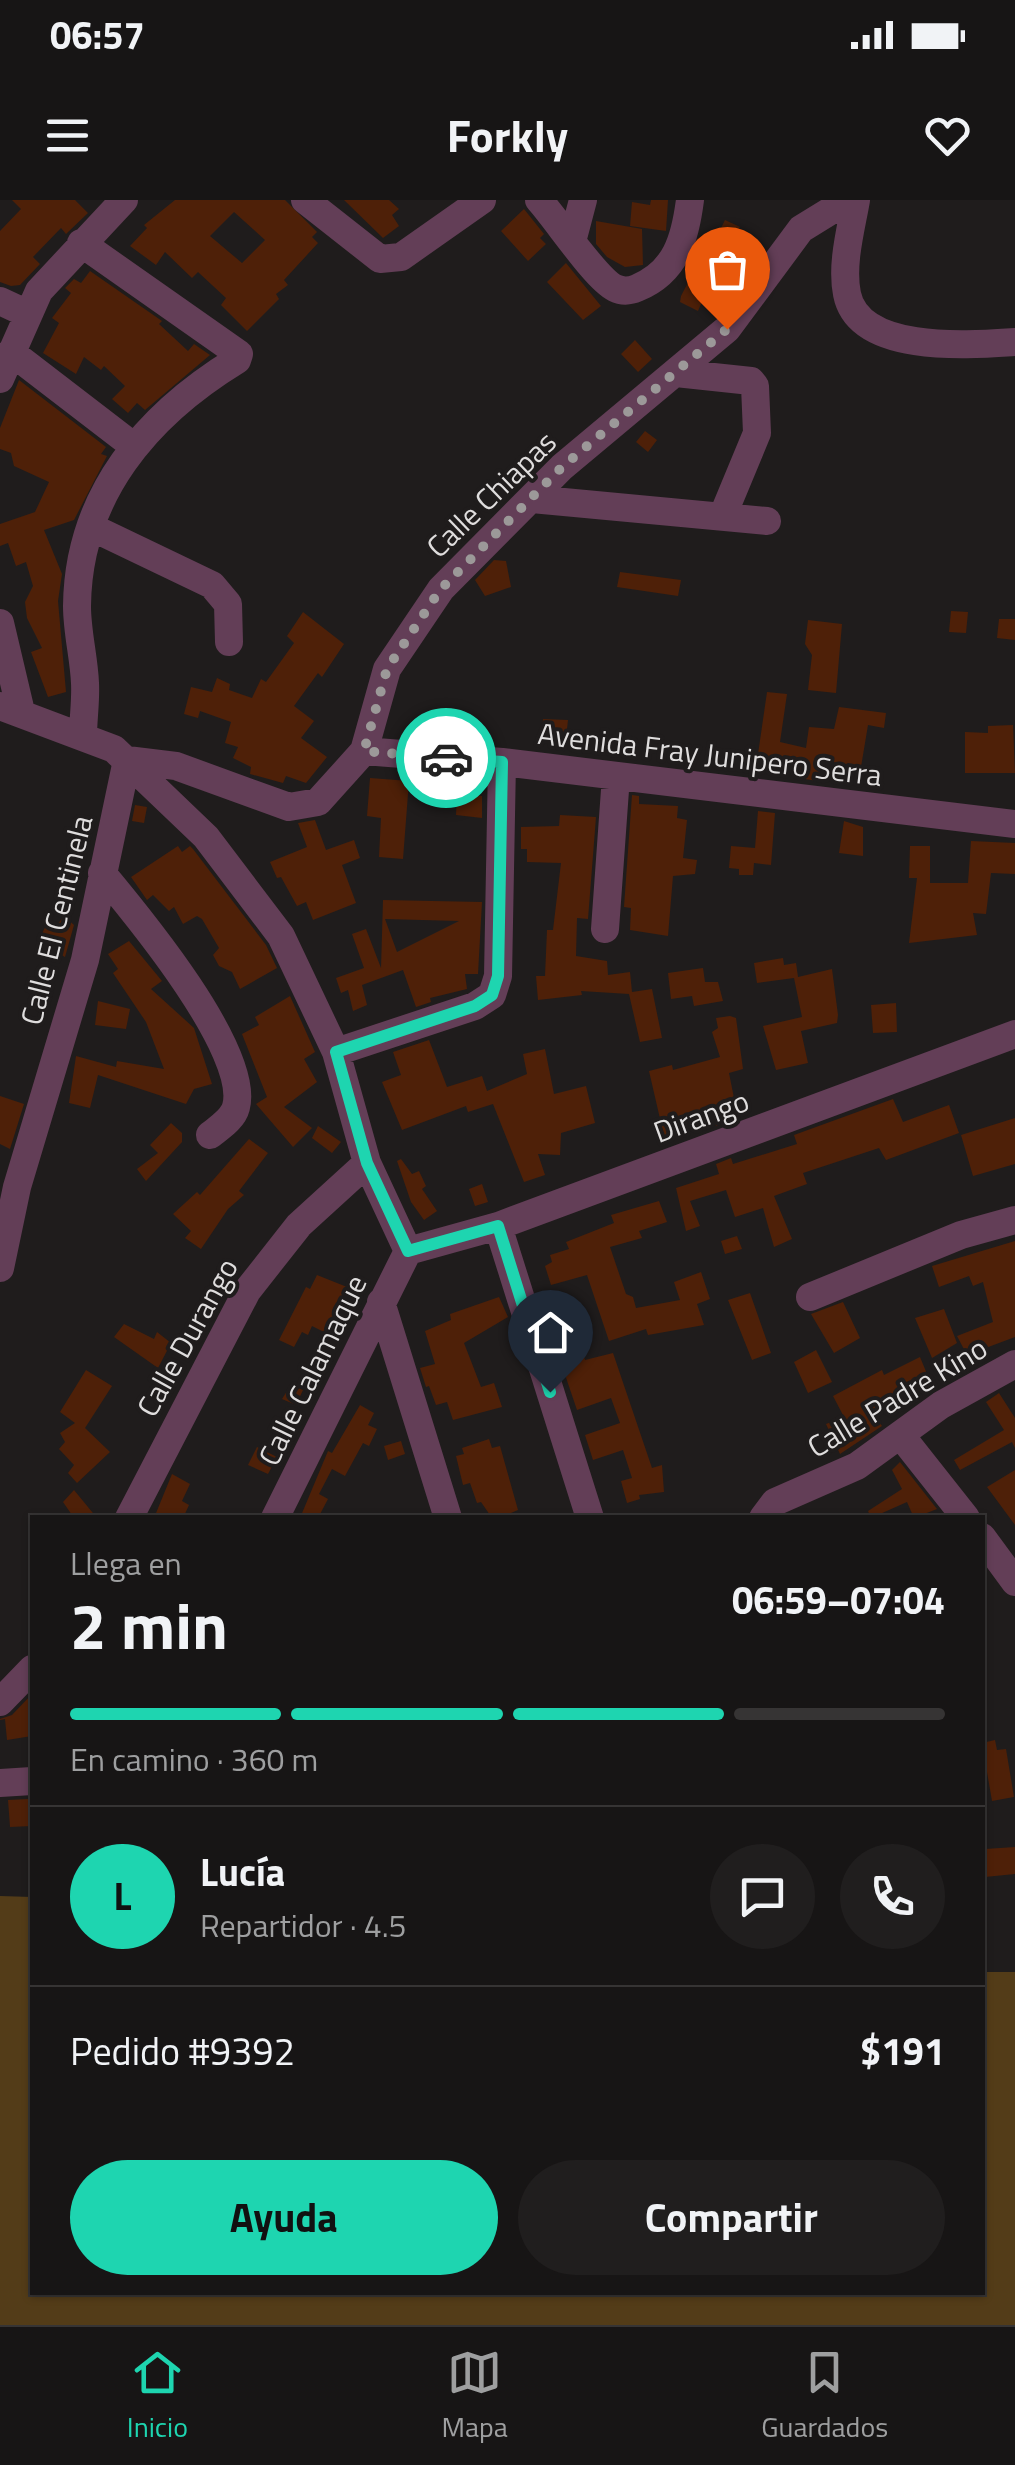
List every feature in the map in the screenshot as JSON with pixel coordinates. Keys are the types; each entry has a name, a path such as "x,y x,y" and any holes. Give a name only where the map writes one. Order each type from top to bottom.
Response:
{"street":[{"path":"0,379 39,291 124,200"},
{"path":"305,200 380,258 401,257 482,200"},
{"path":"539,200 601,277 615,288 628,291 660,276 671,264 693,204"},
{"path":"573,238 583,200"},
{"name":"Calle Chiapas","path":"364,751 380,686 409,633 440,590 562,467 727,329 801,230 848,200"},
{"path":"856,200 845,281 852,311 864,324 912,340 966,345 1015,342"},
{"path":"81,243 238,350 237,360 186,392 132,444 91,527 77,606 85,684 82,737"},
{"path":"0,301 28,314"},
{"path":"11,352 132,444"},
{"path":"676,373 751,382 755,386 757,433 723,515"},
{"path":"532,499 767,521"},
{"path":"91,527 212,585 228,604 229,642"},
{"path":"0,623 10,709 114,750 128,760 206,836 282,936 336,1052 367,1163 408,1251"},
{"path":"128,760 176,766 288,807 318,802 364,751"},
{"name":"Avenida Fray Junipero Serra","path":"364,751 502,762 1015,824"},
{"name":"Calle El Centinela","path":"0,1268 18,1187 84,960 128,760"},
{"path":"336,1052 475,1006 492,995 498,976 502,762"},
{"path":"606,929 616,776"},
{"path":"102,874 192,990 224,1049 238,1103 232,1116 210,1135"},
{"name":"Dirango","path":"408,1251 498,1226 1015,1034"},
{"name":"Calle Durango","path":"131,1515 247,1291 299,1225 367,1163"},
{"path":"810,1297 961,1235 1015,1220"},
{"path":"498,1226 589,1515"},
{"name":"Calle Calamaque","path":"276,1515 408,1251"},
{"path":"381,1302 447,1515"},
{"name":"Calle Padre Kino","path":"765,1515 774,1502 857,1466 902,1437 940,1405 1015,1364"},
{"path":"902,1437 964,1515"},
{"path":"985,1542 1015,1582"},
{"path":"0,1702 30,1671"},
{"path":"0,1783 30,1782"}],"shaded area":[{"path":"0,1896 30,1897 30,2295 985,2295 985,1972 1015,1972 1015,2325 0,2325"}],"building":[{"path":"12,200 75,200 88,213 66,234 61,228 33,257 40,264 20,285 11,286 0,282 0,231 21,209"},
{"path":"175,200 285,200 317,232 312,237 318,243 284,280 288,285 276,294 279,299 247,331 221,305 226,298 198,272 192,278 165,252 156,265 130,246 147,228 144,225","holes":["234,212 265,240 242,263 210,236"]},
{"path":"344,200 389,200 399,209 392,215 399,226 383,238"},
{"path":"651,200 668,200 666,231 630,226 632,202 650,205"},
{"path":"524,209 544,234 540,238 546,244 528,261 501,231"},
{"path":"725,220 740,227 731,242 746,250 727,282 735,288 720,309 704,297 698,311 680,302 681,296 714,232 718,234"},
{"path":"596,221 642,229 643,265 625,267 607,257 596,244"},
{"path":"566,263 601,306 583,320 547,282"},
{"path":"90,271 162,321 159,324 188,351 194,344 210,355 145,410 137,403 128,413 112,399 125,386 104,366 101,370 84,357 76,374 43,353 59,323 52,318 71,293 65,288 74,279 81,283"},
{"path":"635,340 652,359 638,372 621,354"},
{"path":"19,380 106,447 101,454 107,456 74,520 44,530 62,574 58,601 66,692 48,697 31,652 42,648 27,618 25,602 33,586 26,562 16,566 8,543 0,546 0,524 35,512 49,482 14,466 11,453 0,449 0,428"},
{"path":"645,431 657,440 648,452 636,442"},
{"path":"494,560 506,561 511,587 485,596 475,580"},
{"path":"620,572 681,580 678,596 617,587"},
{"path":"951,611 968,612 966,633 949,632"},
{"path":"303,612 344,644 322,677 318,673 294,706 314,721 301,738 327,757 306,783 286,776 283,783 250,774 251,767 233,758 238,747 225,743 231,722 200,711 198,718 184,714 191,687 212,692 217,678 230,684 229,690 252,698 261,679 266,682 294,643 287,636"},
{"path":"999,619 1015,619 1015,640 997,638"},
{"path":"808,620 842,624 836,693 808,690 812,655 805,644"},
{"path":"767,692 787,694 780,742 806,748 809,727 834,729 839,707 886,713 884,728 868,725 861,767 826,761 823,782 793,777 795,766 757,761"},
{"path":"543,719 568,720 566,738 542,732"},
{"path":"1013,725 1015,773 965,773 965,732 988,733 988,726"},
{"path":"370,778 409,781 403,859 379,857 381,818 367,816"},
{"path":"457,793 482,796 482,818 456,815"},
{"path":"632,795 639,796 639,804 678,806 677,818 687,820 683,858 697,860 695,874 673,876 668,936 630,930 631,908 624,907"},
{"path":"135,805 147,807 144,823 132,821"},
{"path":"758,811 775,813 771,865 754,863 753,875 739,875 739,869 729,868 731,846 755,848"},
{"path":"560,815 596,817 588,919 577,918 576,956 607,961 608,975 630,972 632,992 652,989 662,1038 640,1042 629,994 581,991 582,995 538,1000 536,976 545,976 547,930 553,930 561,863 527,862 527,849 521,849 521,827 559,826"},
{"path":"315,820 326,850 354,840 360,858 342,865 356,903 313,920 306,902 297,906 270,862 307,847 298,823"},
{"path":"844,821 863,827 863,856 839,853"},
{"path":"971,841 1015,843 1015,874 991,873 986,914 973,913 977,935 909,943 917,878 909,878 910,846 930,846 930,883 968,883"},
{"path":"178,846 182,852 190,846 193,849 266,945 277,968 240,989 232,972 219,966 213,955 219,948 202,919 197,916 183,924 174,907 169,911 153,895 147,900 131,877"},
{"path":"383,900 482,902 478,974 465,974 467,989 430,998 431,1002 416,1007 403,970 362,985 367,1005 353,1011 348,990 341,993 336,978 364,968 352,934 366,929 381,968","holes":["385,919 459,921 397,952"]},
{"path":"64,916 74,925 65,957 38,942 48,921 57,925"},
{"path":"129,941 162,981 151,989 194,1028 212,1084 194,1089 186,1104 98,1075 90,1108 69,1103 76,1056 116,1067 117,1061 164,1069 146,1022 113,973 118,969 108,954"},
{"path":"783,958 784,965 796,963 798,977 832,969 838,1015 837,1023 801,1031 808,1063 776,1070 763,1026 802,1017 794,978 757,983 754,963"},
{"path":"703,968 705,982 718,982 723,1001 694,1006 692,996 671,999 668,973"},
{"path":"290,996 315,1052 304,1059 317,1082 284,1107 312,1128 293,1147 256,1104 267,1097 242,1034 259,1025 255,1017"},
{"path":"98,1001 130,1009 126,1029 95,1025"},
{"path":"896,1003 897,1032 873,1033 871,1005"},
{"path":"716,1018 736,1018 743,1069 729,1073 738,1118 716,1126 713,1116 687,1121 689,1131 664,1136 649,1071 672,1065 673,1070 720,1057 712,1032 718,1028"},
{"path":"429,1040 447,1087 482,1076 487,1091 527,1074 523,1054 545,1049 554,1094 586,1086 595,1123 561,1133 560,1155 538,1154 545,1175 524,1182 493,1104 468,1112 466,1106 402,1130 382,1082 401,1075 393,1052"},
{"path":"0,1096 24,1104 10,1149 0,1144"},
{"path":"893,1099 903,1122 949,1105 959,1133 886,1160 879,1148 803,1173 807,1184 774,1196 792,1239 774,1247 763,1208 735,1217 726,1190 690,1201 700,1226 686,1231 676,1188 719,1174 716,1164 731,1158 733,1164 797,1144 794,1135"},
{"path":"1015,1118 1015,1164 973,1176 961,1135"},
{"path":"171,1123 182,1133 182,1142 146,1181 137,1169 158,1153 150,1145"},
{"path":"318,1126 341,1142 332,1153 312,1138"},
{"path":"249,1139 268,1153 239,1191 244,1195 228,1209 201,1249 185,1238 191,1231 173,1214 197,1192 200,1195"},
{"path":"401,1159 412,1174 419,1171 426,1186 422,1189 437,1211 424,1220 411,1202 397,1161"},
{"path":"482,1184 488,1202 475,1206 469,1189"},
{"path":"659,1201 667,1222 639,1231 642,1238 610,1247 626,1294 633,1297 636,1308 680,1300 674,1282 701,1272 710,1299 697,1304 704,1325 648,1335 646,1329 609,1341 587,1275 551,1285 545,1266 552,1262 550,1255 569,1249 566,1242 614,1223 611,1215"},
{"path":"737,1236 742,1249 725,1254 721,1241"},
{"path":"1015,1241 1015,1337 967,1355 957,1336 993,1322 983,1282 973,1286 969,1276 939,1287 932,1266"},
{"path":"317,1275 347,1287 333,1322 340,1325 334,1337 312,1326 308,1335 302,1332 294,1347 279,1340 306,1287 310,1289"},
{"path":"750,1293 771,1353 752,1360 728,1300"},
{"path":"499,1297 508,1317 464,1343 481,1387 494,1383 502,1407 453,1420 447,1402 436,1405 420,1368 435,1364 425,1331 451,1320 450,1314"},
{"path":"843,1302 860,1338 834,1353 811,1314"},
{"path":"944,1309 957,1343 932,1358 915,1318"},
{"path":"124,1324 154,1339 157,1332 171,1343 158,1368 114,1337"},
{"path":"816,1350 832,1382 808,1393 794,1362"},
{"path":"583,1352 585,1360 613,1353 652,1468 662,1465 664,1492 639,1495 640,1499 627,1503 621,1481 632,1478 623,1450 593,1460 585,1435 620,1423 611,1398 577,1410 560,1360"},
{"path":"920,1357 932,1386 875,1416 882,1426 840,1454 826,1424 844,1417 833,1396 882,1370 884,1375"},
{"path":"86,1370 112,1386 85,1428 110,1452 77,1483 68,1473 74,1465 59,1449 65,1442 60,1433 75,1423 60,1412"},
{"path":"292,1383 303,1390 296,1405 282,1399"},
{"path":"999,1393 1015,1418 1015,1448 1012,1442 960,1470 954,1460 1004,1430 986,1402"},
{"path":"360,1405 374,1413 368,1425 377,1429 369,1446 363,1443 345,1476 332,1469 319,1494 328,1499 320,1515 301,1515 328,1451 332,1453"},
{"path":"489,1439 492,1448 500,1446 518,1510 490,1515 481,1502 477,1503 470,1483 463,1485 456,1456 464,1454 462,1448"},
{"path":"401,1441 405,1454 388,1460 384,1446"},
{"path":"257,1447 277,1457 268,1474 248,1465"},
{"path":"900,1462 937,1509 913,1515 907,1502 870,1515 868,1511 902,1489 892,1470"},
{"path":"1015,1470 1015,1525 987,1487"},
{"path":"172,1474 190,1484 182,1501 189,1505 184,1515 155,1515"},
{"path":"74,1490 95,1515 72,1515 63,1502"},
{"path":"30,1696 30,1736 7,1740 5,1719 0,1719 12,1715"},
{"path":"995,1740 997,1750 1006,1749 1014,1797 992,1801 985,1742"},
{"path":"28,1799 30,1826 10,1827 8,1800"},
{"path":"1015,1847 1015,1874 985,1877 985,1849"}],"way so far":[{"path":"446,758 364,751 374,703 387,669 409,633 440,590 562,467 727,329"}],"route":[{"path":"446,758 502,762 498,976 492,995 475,1006 336,1052 367,1163 408,1251 498,1226 550,1392"}]}
